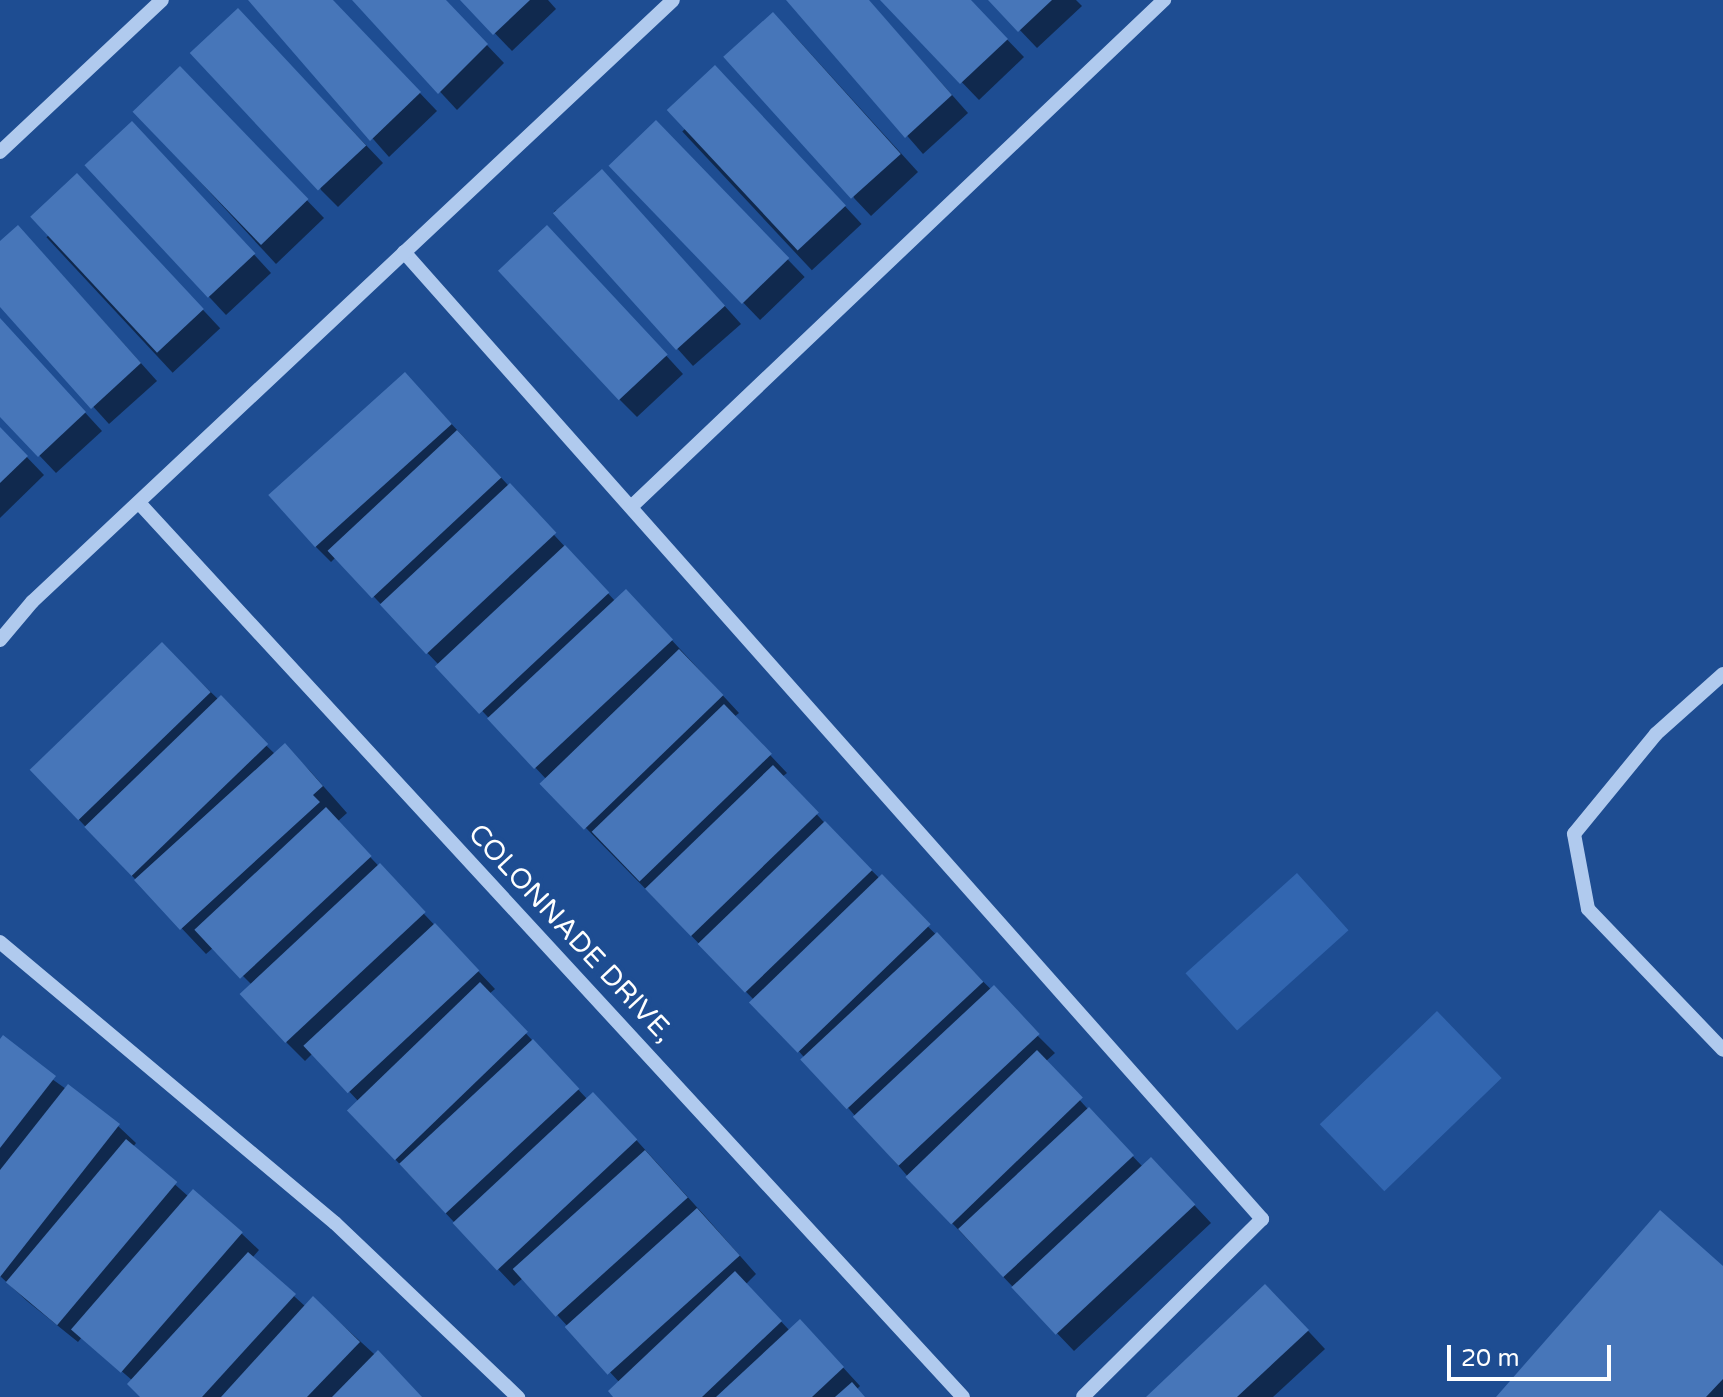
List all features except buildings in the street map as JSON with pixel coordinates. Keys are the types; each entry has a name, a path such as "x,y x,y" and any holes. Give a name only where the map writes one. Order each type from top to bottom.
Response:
{"street":[{"path":"0,152 162,0"},
{"path":"0,640 32,602 141,505 404,252 673,0"},
{"path":"631,507 1164,0"},
{"path":"404,252 1262,1219 1083,1397"},
{"name":"COLONNADE DRIVE,","path":"141,505 963,1397"},
{"path":"1723,674 1656,734 1574,834 1588,909 1723,1050"},
{"path":"0,942 335,1223 518,1397"}],"shaded area":[{"path":"1297,873 1349,930 1237,1031 1186,973"},
{"path":"1437,1011 1502,1078 1384,1191 1320,1124"}]}
